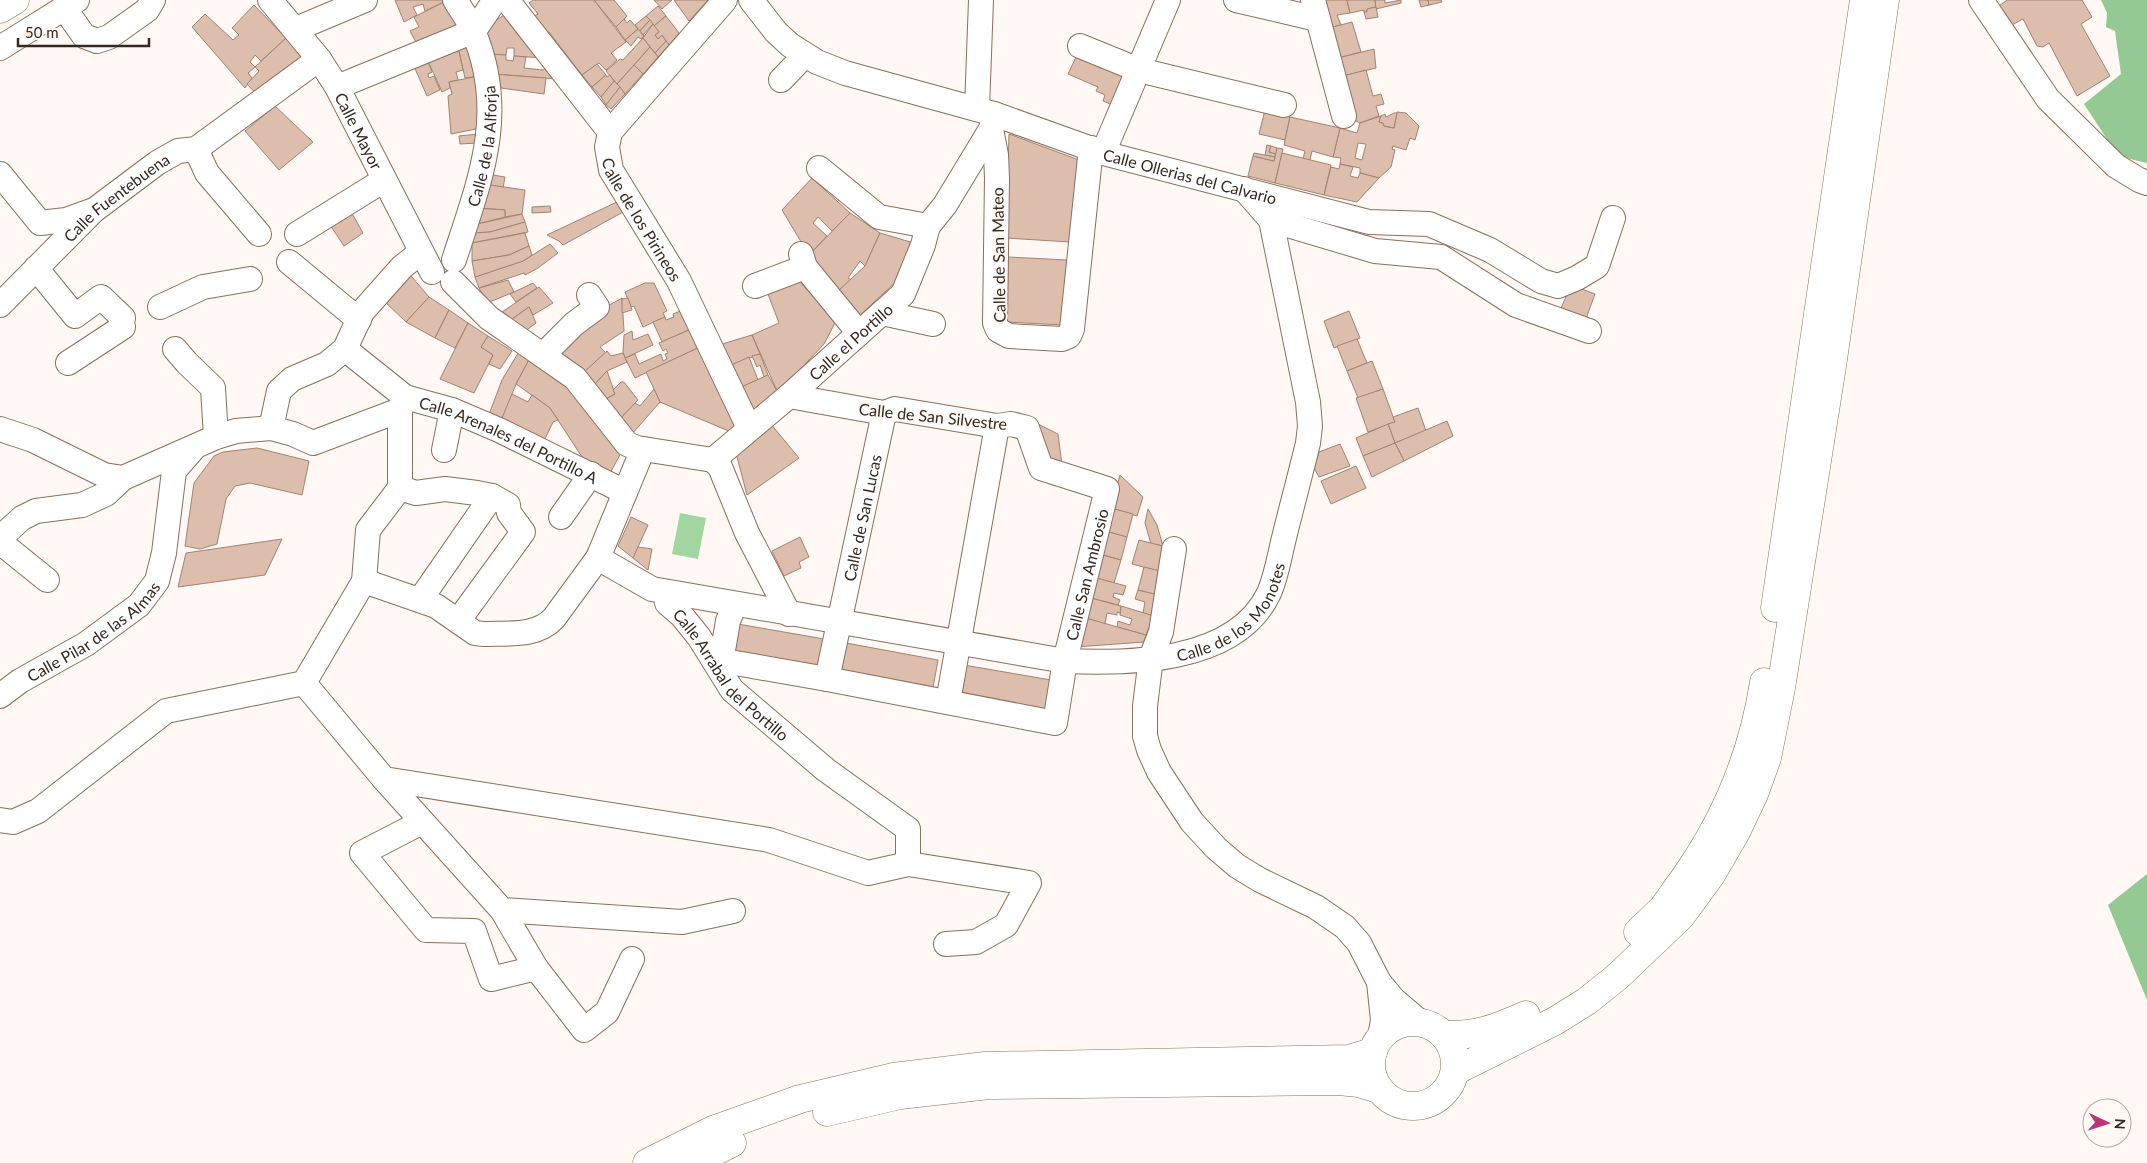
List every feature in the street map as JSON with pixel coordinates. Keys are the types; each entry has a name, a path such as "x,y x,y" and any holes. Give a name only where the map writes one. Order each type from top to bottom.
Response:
{"main road":[{"path":"0,9 15,0"},
{"path":"1455,1071 1556,1021 1587,1001 1617,977 1681,916 1711,874 1736,832 1754,794 1767,758 1772,687 1832,366 1866,51 1864,0"},
{"path":"1866,51 1885,0"},
{"path":"647,1163 713,1130 800,1099 893,1077 985,1066 1349,1059 1377,1044 1388,1030 1398,1024 1409,1022 1432,1029 1467,1035 1492,1030 1532,1012 1566,993 1604,964 1663,907 1692,867 1717,827 1735,789 1752,737 1772,687"},
{"path":"1377,1044 1372,1071 1379,1089 1389,1099 1402,1105 1416,1106 1430,1103 1442,1096 1450,1084 1455,1071 1455,1058 1451,1045 1432,1029"},
{"path":"691,1163 723,1147 811,1115 900,1095 989,1086 1339,1081 1360,1083 1379,1089"}],"street":[{"path":"0,48 71,4 84,36 98,41 109,38 147,10 154,0"},
{"name":"Calle Mayor","path":"270,0 296,29 337,87 426,262"},
{"path":"296,29 365,0"},
{"name":"Calle de la Alforja","path":"453,271 482,173 489,138 490,105 486,73 474,31 455,0"},
{"path":"337,87 474,31 495,0"},
{"name":"Calle de los Pirineos","path":"507,0 610,132 607,147 610,170 679,281 749,428"},
{"path":"610,132 725,0"},
{"name":"Calle Ollerias del Calvario","path":"751,0 783,39 805,55 844,73 1097,150 1244,190 1369,222 1429,224 1490,250 1541,281 1558,286 1597,266 1613,218"},
{"name":"Calle de San Mateo","path":"981,0 988,117 996,154 995,322 998,330 1009,336 1062,339 1068,336 1072,329 1097,150 1139,70 1168,0"},
{"path":"1236,0 1315,10 1344,116"},
{"path":"1981,0 2048,99 2116,166 2147,183"},
{"path":"1080,46 1139,70 1284,105"},
{"path":"781,80 805,55"},
{"name":"Calle Fuentebuena","path":"0,305 93,211 156,163 178,151 196,148 319,59"},
{"name":"Calle el Portillo","path":"713,460 789,396 903,294 923,245 928,226 945,205 988,117"},
{"path":"196,148 207,173 258,234"},
{"path":"819,168 879,217 928,226"},
{"path":"0,174 40,223 66,220 93,211"},
{"path":"297,234 384,180"},
{"path":"1244,190 1272,220 1375,251 1441,256 1516,305 1588,332"},
{"name":"Calle de los Monotes","path":"665,592 1065,661 1105,662 1183,654 1200,649 1230,635 1249,620 1259,609 1274,580 1308,443 1310,412 1272,220"},
{"path":"272,428 279,391 292,379 327,364 345,349 362,312 402,267 426,262 434,263 441,258 489,318 579,382 633,444 713,460 720,467 747,533 789,614"},
{"path":"754,286 803,260 859,333"},
{"path":"289,262 359,320"},
{"path":"36,268 75,316 101,297 123,322 68,363"},
{"path":"160,307 203,286 250,279"},
{"path":"543,355 574,324 597,308 589,295"},
{"path":"882,313 933,324"},
{"path":"175,349 213,388 208,439"},
{"name":"Calle Arenales del Portillo A","path":"345,349 402,404 452,410 591,474 625,492"},
{"name":"Calle de San Silvestre","path":"789,396 884,413 895,409 997,426 1010,424 1027,428 1041,468 1107,489"},
{"path":"0,820 13,822 38,811 166,711 304,683 364,581 368,530 400,488 402,404 314,443 294,434 272,428 236,431 208,439 124,478 106,494 82,505 36,511 22,518 0,540 47,580"},
{"path":"444,450 452,410"},
{"name":"Calle de San Lucas","path":"827,679 884,413"},
{"path":"735,604 728,621 722,656 724,661 948,702 997,426"},
{"path":"0,429 33,440 104,475 124,478"},
{"name":"Calle Pilar de las Almas","path":"0,696 20,681 86,644 139,605 157,581 162,562 174,471 208,439"},
{"path":"364,581 436,606 475,633 535,631 542,628 554,618 598,558 625,492 633,444"},
{"path":"561,517 591,474"},
{"path":"400,488 416,493 446,489 492,496 508,505 509,513 523,532 458,621"},
{"name":"Calle San Ambrosio","path":"948,702 1055,723 1065,661 1107,489"},
{"path":"420,600 492,496"},
{"path":"1174,549 1161,632 1151,658 1145,706 1145,736 1159,772 1177,802 1216,848 1238,866 1260,880 1316,907 1345,927 1359,943 1379,982 1394,1000 1432,1029"},
{"name":"Calle Arrabal del Portillo","path":"598,558 641,584 665,592 667,603 682,616 699,637 732,690 826,770 908,829 908,864"},
{"path":"304,683 384,780 502,910 536,968 584,1030 607,1012 632,959"},
{"path":"384,780 769,840 868,873 908,864 1028,883 1006,925 976,942 946,944"},
{"path":"422,822 362,853 426,930 474,930 491,979 536,968"},
{"path":"502,910 682,922 733,911"},
{"path":"1377,1044 1383,1020 1379,982"}],"green space":[{"path":"2101,0 2147,0 2147,163 2118,156 2084,104 2121,74 2115,31 2106,27 2107,13"},
{"path":"680,513 706,518 698,559 672,554"},
{"path":"2147,874 2147,1000 2108,905"}],"building":[{"path":"395,0 448,0 425,11 423,4 413,7 417,15 404,22"},
{"path":"448,0 463,26 418,46 410,31 419,27 414,17"},
{"path":"533,0 594,0 626,42 611,53 617,60 606,70 599,63 582,75 549,32 544,35 531,18 538,14 529,3"},
{"path":"594,0 614,0 627,16 616,27"},
{"path":"654,0 672,0 662,9"},
{"path":"674,0 708,0 689,21"},
{"path":"1321,0 1347,0 1350,13 1337,15 1341,25 1329,28"},
{"path":"1347,0 1375,0 1376,7 1367,9 1367,12 1364,12 1364,10 1350,13"},
{"path":"1375,0 1385,0 1385,3 1401,0 1401,3 1376,9"},
{"path":"1419,0 1428,0 1429,5 1421,7"},
{"path":"1428,0 1441,0 1442,2 1429,5"},
{"path":"2007,0 2082,0 2092,17 2081,24 2110,76 2077,96 2049,43 2043,47 2037,46 2023,19 2010,26 1999,6"},
{"path":"254,5 286,38 261,61 255,55 250,62 255,67 248,73 252,78 245,88 192,27 205,14 233,40 239,35 232,28"},
{"path":"658,6 666,16 654,26 646,16"},
{"path":"1376,7 1378,17 1366,19 1364,12 1367,12 1367,9"},
{"path":"507,13 543,58 514,56 514,48 507,48 506,55 489,54 483,29"},
{"path":"646,16 650,20 640,31 635,25"},
{"path":"666,16 679,33 669,45 662,35 658,39 655,35 659,32 654,26"},
{"path":"624,19 627,23 630,20 638,29 625,40 616,27"},
{"path":"650,20 653,24 643,35 640,31"},
{"path":"1352,22 1361,52 1338,58 1329,28"},
{"path":"653,24 659,32 655,35 658,39 662,35 666,41 655,53 643,38"},
{"path":"638,29 644,36 641,39 638,37 631,46 625,40"},
{"path":"286,38 306,61 260,98 247,84 259,71 255,67"},
{"path":"643,38 650,47 617,84 606,71 620,59 623,60"},
{"path":"666,41 669,45 658,57 655,53"},
{"path":"472,42 479,76 465,78 458,47"},
{"path":"458,47 463,70 456,72 458,80 449,82 450,88 442,92 427,59"},
{"path":"650,47 658,57 643,74 634,65"},
{"path":"1374,49 1376,68 1343,76 1338,58"},
{"path":"489,54 506,55 506,60 513,61 514,56 526,57 524,68 543,70 549,66 558,79 493,74"},
{"path":"1077,55 1127,76 1115,106 1103,101 1105,95 1096,91 1098,87 1068,74"},
{"path":"427,59 432,72 428,74 429,78 434,76 440,90 427,96 413,64"},
{"path":"597,64 606,75 592,87 582,75"},
{"path":"634,65 643,74 625,94 617,84"},
{"path":"1366,70 1373,96 1381,94 1384,104 1376,106 1379,116 1360,123 1356,121 1343,76"},
{"path":"493,74 546,78 544,94 494,87"},
{"path":"606,75 607,77 610,75 614,81 601,97 592,87"},
{"path":"479,76 481,128 451,134 448,96 452,94 449,82"},
{"path":"614,81 620,87 606,105 601,97"},
{"path":"620,87 625,94 611,109 606,105"},
{"path":"275,106 313,142 279,170 245,131"},
{"path":"1265,110 1290,117 1285,140 1259,134"},
{"path":"1397,112 1406,113 1419,126 1415,140 1410,138 1406,150 1393,146 1392,149 1395,150 1391,167 1379,178 1360,173 1360,168 1340,164 1341,158 1333,157 1340,128 1357,133 1360,123 1381,116 1379,122 1383,123 1384,126 1394,128","holes":["1358,143 1366,144 1362,160 1355,158"]},
{"path":"1397,113 1394,128 1384,126 1383,123 1379,122 1381,116 1385,114 1386,117"},
{"path":"1290,117 1340,128 1333,157 1312,151 1310,160 1303,159 1305,151 1284,145"},
{"path":"478,134 478,143 460,144 459,136"},
{"path":"1009,134 1079,160 1070,242 1006,238"},
{"path":"1267,145 1271,146 1269,152 1276,154 1275,157 1265,155"},
{"path":"1271,146 1277,148 1276,154 1269,152"},
{"path":"1277,148 1283,149 1275,183 1248,176 1253,156 1274,161"},
{"path":"1254,153 1275,157 1274,161 1253,156"},
{"path":"1282,153 1331,165 1324,195 1275,183"},
{"path":"1340,164 1353,167 1350,176 1358,178 1360,173 1379,178 1357,202 1324,195 1331,167 1339,169"},
{"path":"487,174 505,177 503,188 485,184"},
{"path":"812,178 850,213 832,231 818,217 813,223 827,236 809,255 782,210"},
{"path":"483,184 525,190 522,214 505,217 505,210 477,208"},
{"path":"619,201 625,211 563,245 547,235"},
{"path":"550,206 551,212 532,213 532,207"},
{"path":"349,208 363,233 344,246 328,222"},
{"path":"477,208 505,210 505,217 473,225"},
{"path":"850,213 880,233 865,266 860,261 848,278 852,280 837,292 809,255"},
{"path":"522,214 525,222 490,232 473,233 473,225"},
{"path":"525,222 528,232 472,243 473,233 490,232"},
{"path":"525,233 529,246 509,255 472,261 472,243"},
{"path":"880,233 917,244 899,279 858,317 837,292 865,266"},
{"path":"550,244 558,253 538,268 525,275 524,273 479,288 475,277 523,261"},
{"path":"529,246 532,255 523,261 475,277 472,261 509,255"},
{"path":"1008,257 1067,260 1062,325 1007,322"},
{"path":"406,270 429,297 406,322 382,299"},
{"path":"796,278 836,321 824,344 778,393 752,335 779,323 765,286"},
{"path":"508,280 514,292 487,303 479,288"},
{"path":"533,283 537,288 516,302 510,294"},
{"path":"645,283 654,283 667,311 663,313 665,317 643,327 634,306 631,307 625,292"},
{"path":"1571,285 1595,294 1584,324 1559,313"},
{"path":"539,287 553,303 533,315 529,307 508,322 499,314"},
{"path":"429,297 449,310 435,338 406,322"},
{"path":"622,298 624,331 600,347 606,353 583,373 552,350 604,308"},
{"path":"628,298 632,310 622,313 622,299"},
{"path":"529,307 536,323 524,332 508,322"},
{"path":"449,310 468,323 455,348 435,338"},
{"path":"683,310 691,329 662,342 653,322 665,317 666,320 674,317 673,314"},
{"path":"1349,311 1360,338 1334,348 1324,321"},
{"path":"468,323 488,336 481,347 493,355 474,393 440,379"},
{"path":"691,329 700,347 635,378 625,358 635,354 639,364 661,354 663,361 667,359 665,354 668,353 666,349 663,351 659,343"},
{"path":"632,331 633,340 648,334 653,345 625,358 623,353 624,335"},
{"path":"752,335 760,354 729,366 719,345"},
{"path":"488,336 512,351 500,369 489,364 493,355 481,347"},
{"path":"1357,339 1367,363 1347,371 1337,346"},
{"path":"700,347 738,429 731,432 660,402 646,372"},
{"path":"520,350 531,356 516,384 501,423 488,417 502,380"},
{"path":"607,351 611,356 623,353 627,362 607,371 594,385 583,373"},
{"path":"760,354 768,375 764,377 760,365 757,367 752,356"},
{"path":"531,356 572,386 621,453 609,475 586,463 550,408 516,384"},
{"path":"749,357 758,380 739,388 729,366"},
{"path":"1372,361 1383,389 1358,398 1347,371"},
{"path":"607,371 615,394 604,400 594,385"},
{"path":"768,375 778,393 751,412 739,388"},
{"path":"621,382 624,382 638,400 619,420 604,400 615,394 613,390"},
{"path":"654,389 660,402 632,434 619,420 635,403 640,406"},
{"path":"1383,389 1395,422 1368,432 1356,398"},
{"path":"512,394 528,402 532,395 550,408 558,420 553,422 544,441 502,418"},
{"path":"1418,408 1426,431 1395,443 1388,424 1395,422 1393,417"},
{"path":"1447,421 1453,436 1404,461 1395,443"},
{"path":"770,423 799,458 747,495 736,453"},
{"path":"1038,424 1058,434 1062,465 1044,458"},
{"path":"1388,424 1395,443 1363,456 1356,438"},
{"path":"1395,443 1404,461 1372,477 1363,456"},
{"path":"1340,444 1350,466 1319,477 1314,468 1319,452"},
{"path":"257,448 309,461 302,495 250,483 235,486 226,499 217,544 200,549 185,546 194,483 214,456 223,452"},
{"path":"1356,466 1366,488 1331,504 1321,481"},
{"path":"1120,475 1143,497 1137,516 1111,508"},
{"path":"1111,508 1133,514 1127,537 1105,531"},
{"path":"1148,509 1157,525 1163,546 1151,544 1145,523"},
{"path":"631,517 648,525 633,558 618,546"},
{"path":"1105,531 1127,537 1121,560 1099,554"},
{"path":"800,537 809,557 799,562 801,568 784,576 772,551"},
{"path":"282,539 265,575 178,587 186,553"},
{"path":"1139,540 1163,546 1162,572 1132,564"},
{"path":"638,547 652,549 648,570 633,558"},
{"path":"1099,554 1121,560 1114,583 1093,577"},
{"path":"1144,567 1160,571 1158,595 1138,590"},
{"path":"1093,577 1126,586 1123,595 1114,593 1113,597 1120,600 1118,605 1087,597"},
{"path":"1138,590 1158,595 1154,616 1143,613 1145,602 1135,599"},
{"path":"1087,597 1121,606 1120,613 1117,612 1117,615 1107,613 1105,624 1082,617"},
{"path":"1121,606 1154,616 1146,635 1117,627 1118,621 1130,625 1132,619 1120,615"},
{"path":"1082,617 1146,635 1144,642 1075,647"},
{"path":"732,623 824,639 819,673 726,656"},
{"path":"846,643 938,660 932,693 840,676"},
{"path":"958,664 1051,680 1045,714 953,697"}]}
